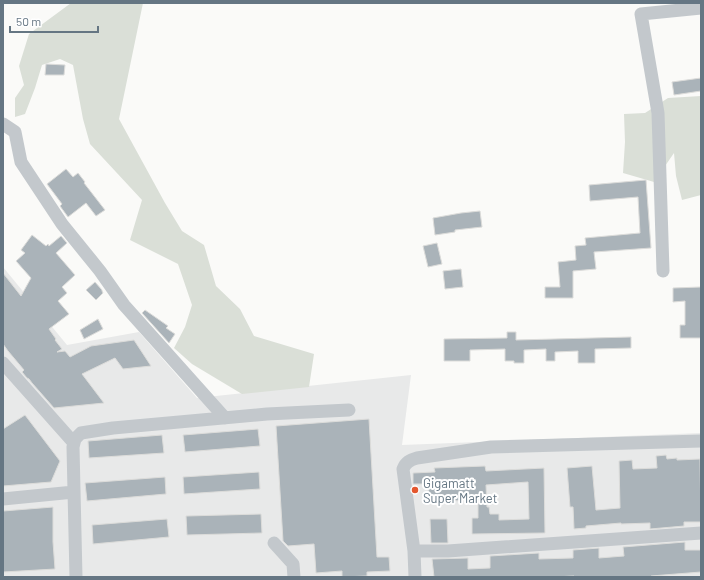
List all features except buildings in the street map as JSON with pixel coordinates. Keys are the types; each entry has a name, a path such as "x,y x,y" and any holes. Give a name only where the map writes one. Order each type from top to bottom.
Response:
{"street":[{"path":"663,271 658,113 641,9 701,8"},
{"path":"3,124 15,132 21,162 62,224 100,271 124,305 225,418"},
{"path":"3,363 74,443"},
{"path":"76,577 73,447 75,439 81,433 107,429 268,414 348,410"},
{"path":"415,577 414,551 404,469 405,464 411,460 491,447 701,441"},
{"path":"3,500 74,492"},
{"path":"414,551 448,551 701,533"},
{"path":"274,543 293,564 294,577"}],"shaded area":[{"path":"71,3 143,3 119,119 182,231 204,245 216,286 240,309 254,336 314,354 309,387 242,394 192,364 174,348 185,327 192,305 178,264 130,240 142,200 90,144 83,119 73,65 60,59 42,65 25,114 15,117 15,98 24,85 19,66 29,34"},
{"path":"701,96 701,195 682,200 676,176 674,153 654,182 623,173 625,142 624,114 645,113 668,98"},
{"path":"3,267 67,345 139,332 197,398 411,375 402,445 701,433 701,577 3,577"}],"place":[{"name":"Gigamatt Super Market","path":"415,490"}]}
